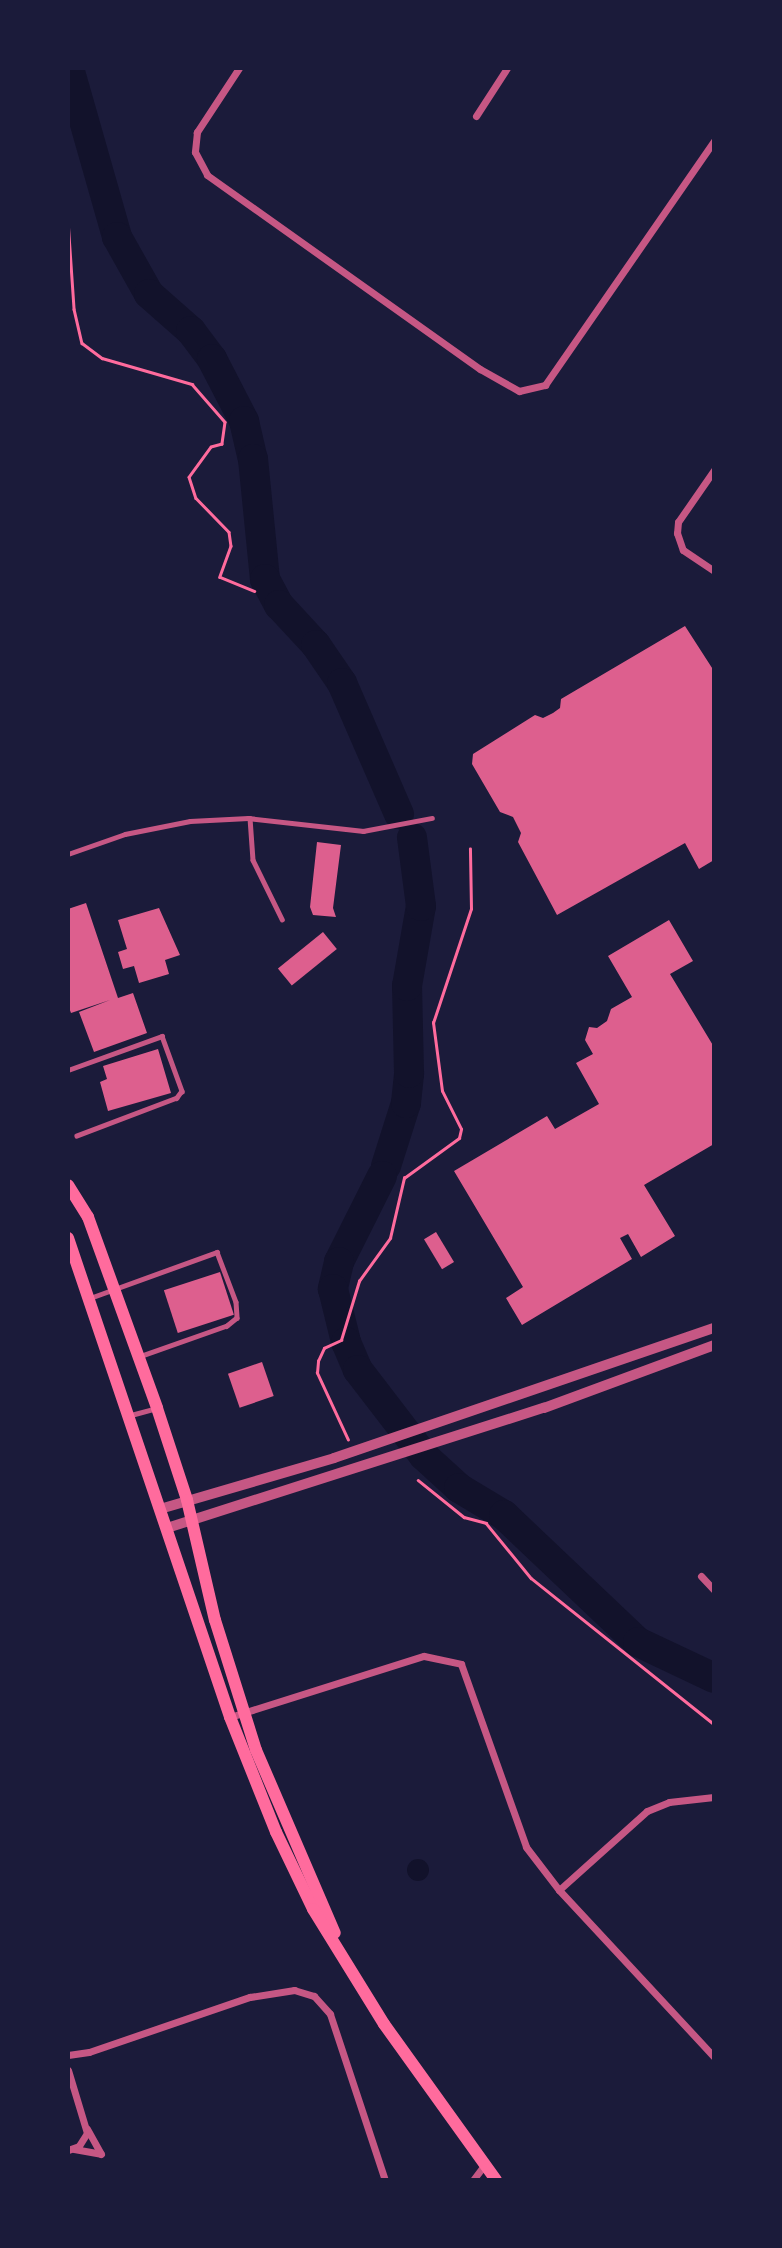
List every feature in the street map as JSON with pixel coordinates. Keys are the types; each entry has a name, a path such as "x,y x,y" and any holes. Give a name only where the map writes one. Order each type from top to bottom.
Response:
{"main road":[{"path":"68,1185 88,1217 158,1408 187,1500 243,1713 340,1950"},
{"path":"68,1238 230,1717 296,1875 384,2024 496,2180"}],"street":[{"path":"239,68 197,132 195,152 207,175 480,369 519,391 545,385 714,141"},
{"path":"476,116 507,68"},
{"path":"714,470 678,522 677,533 683,550 714,571"},
{"path":"160,1509 353,1450 714,1328"},
{"path":"167,1528 427,1447 657,1370 714,1345"},
{"path":"701,1576 714,1590"},
{"path":"230,1717 424,1656 461,1664 526,1847 559,1890 714,2057"},
{"path":"559,1890 647,1811 669,1802 714,1797"},
{"path":"68,2055 89,2052 250,1997 294,1990 314,1996 330,2014 385,2180"},
{"path":"68,2070 86,2128 101,2154 70,2149"},
{"path":"70,2149 84,2141 86,2128"},
{"path":"474,2180 485,2164"}],"lane":[{"path":"250,818 253,860 282,919"},
{"path":"68,854 161,826 250,818 363,831 432,818"},
{"path":"68,1070 162,1036 182,1091 177,1098 76,1136"},
{"path":"89,1299 212,1252 221,1257 237,1318 227,1326 140,1357"},
{"path":"128,1416 158,1408"}],"path":[{"path":"68,220 74,309 82,343 102,358 192,384 225,422 222,444 211,447 189,477 196,498 229,532 231,546 220,577 254,592"},
{"path":"353,1450 317,1373 324,1349 341,1340 359,1281 390,1238 404,1178 458,1138 461,1129 442,1091 433,1023 471,909 470,849"},
{"path":"418,1480 464,1517 486,1523 531,1578 714,1724"}],"shaded area":[{"path":"418,1859 428,1866 429,1870 422,1880 418,1881 408,1874 407,1870 414,1860"}],"building":[{"path":"685,626 714,671 714,860 699,869 685,843 557,915 518,842 521,833 513,817 500,812 472,764 473,754 535,715 543,718 553,713 560,708 561,699"},
{"path":"317,842 341,845 333,908 336,917 313,915 310,907"},
{"path":"86,903 118,998 133,993 147,1033 94,1052 79,1012 110,1000 71,1013 68,1005 68,909"},
{"path":"159,908 180,955 165,960 169,974 139,983 134,966 123,969 118,952 127,949 118,920"},
{"path":"669,920 693,961 670,974 714,1047 714,1144 644,1185 675,1236 641,1257 628,1234 620,1238 632,1259 522,1325 506,1298 523,1287 454,1171 547,1116 555,1129 599,1104 576,1063 593,1054 585,1040 589,1027 597,1028 607,1021 611,1009 632,997 608,956"},
{"path":"323,932 337,949 292,986 278,969"},
{"path":"158,1049 171,1093 108,1111 100,1082 107,1079 103,1066"},
{"path":"436,1232 454,1262 442,1269 424,1239"},
{"path":"220,1272 234,1315 178,1333 164,1290"},
{"path":"262,1362 274,1396 240,1408 228,1374"}],"waterway":[{"path":"69,68 117,237 149,294 191,331 212,359 244,421 253,459 265,579 279,605 316,645 342,683 399,814"},
{"path":"386,1166 406,1103 409,1073 407,986 421,906 412,838"},
{"path":"382,1176 339,1262 333,1289 346,1342 358,1370 424,1456 459,1488 504,1515 638,1642 714,1678"}]}
